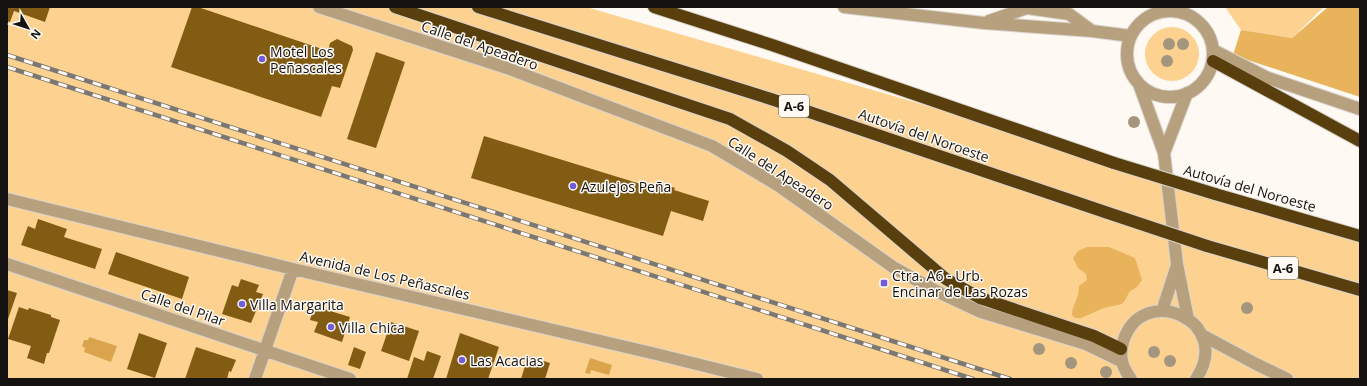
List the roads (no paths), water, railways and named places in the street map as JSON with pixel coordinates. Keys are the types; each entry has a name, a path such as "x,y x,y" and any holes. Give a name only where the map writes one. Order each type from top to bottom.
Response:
{"highway":[{"path":"395,7 730,119 787,151 830,180 952,283 980,298 1094,336 1121,349"},
{"name":"Autovía del Noroeste","path":"478,7 771,98 1207,246 1360,290"},
{"name":"Autovía del Noroeste","path":"654,7 779,47 1114,163 1360,236"},
{"path":"1213,56 1360,140"}],"street":[{"name":"Calle del Apeadero","path":"319,7 507,68 712,146 779,186 893,267 936,291 981,312 1086,344 1121,361"},
{"path":"844,7 984,23 1092,31 1131,36"},
{"path":"984,23 1027,8 1069,14 1092,31"},
{"path":"1160,10 1195,12 1210,38 1213,56 1208,75 1199,86 1187,93 1177,96 1167,97 1157,95 1147,90 1139,84 1133,76 1129,66 1127,56 1131,36 1138,26 1160,10"},
{"path":"1213,56 1268,78 1360,109"},
{"path":"1139,84 1164,153 1178,264 1188,319"},
{"path":"1164,153 1187,93"},
{"name":"Avenida de Los Peñascales","path":"7,199 757,379"},
{"name":"Calle del Pilar","path":"7,264 350,379"},
{"path":"1162,311 1178,264"},
{"path":"255,379 293,268"},
{"path":"1131,379 1125,372 1121,361 1121,349 1125,334 1135,322 1147,314 1162,311 1176,313 1188,319 1202,335 1287,379"},
{"path":"1196,379 1205,360 1205,347 1202,335"}],"railway":[{"path":"7,55 1010,379"},
{"path":"7,67 973,379"}],"place":[{"name":"Motel Los Peñascales","path":"262,59"},
{"name":"Azulejos Peña","path":"573,186"},
{"name":"Ctra. A6 - Urb. Encinar de Las Rozas","path":"884,283"},
{"name":"Villa Margarita","path":"242,304"},
{"name":"Villa Chica","path":"331,327"},
{"name":"Las Acacias","path":"462,360"}]}
